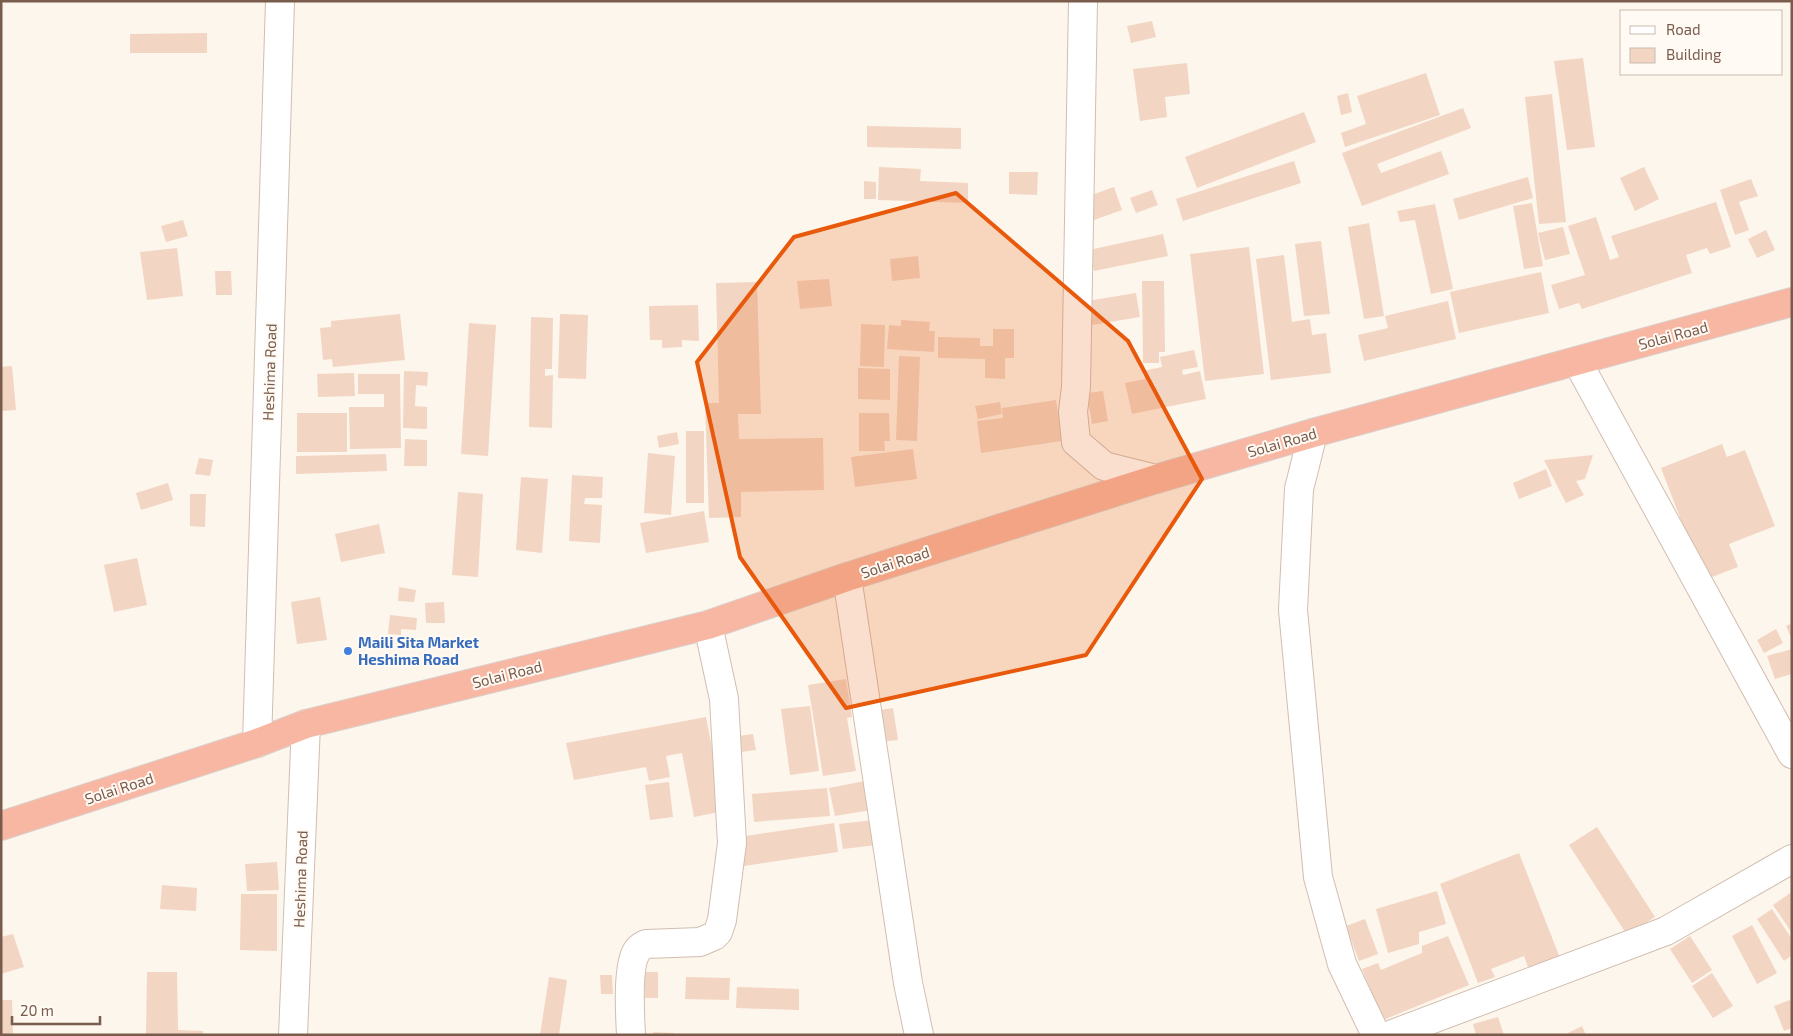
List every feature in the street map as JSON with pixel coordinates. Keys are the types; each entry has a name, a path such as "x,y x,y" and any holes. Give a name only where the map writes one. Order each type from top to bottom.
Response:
{"highway":[{"name":"Solai Road","path":"1,826 258,743 306,724 708,625 847,577 1156,479 1313,433 1792,302"}],"street":[{"name":"Heshima Road","path":"258,743 280,1"},
{"path":"1083,1 1076,387 1073,412 1076,442 1104,466 1156,479"},
{"path":"1577,361 1792,754"},
{"path":"1313,433 1299,489 1293,610 1318,878 1342,964 1376,1035"},
{"path":"847,577 908,983 919,1035"},
{"path":"631,1035 630,1009 633,960 639,948 646,944 700,942 707,940 718,932 722,920 732,843 724,698 708,625"},
{"name":"Heshima Road","path":"293,1035 306,724"},
{"path":"1390,1035 1666,931 1792,859"}],"highlighted area":[{"path":"956,193 1128,341 1202,479 1086,655 846,708 740,557 697,362 794,237"}],"building":[{"path":"1152,21 1156,37 1131,43 1127,26"},
{"path":"207,33 207,53 130,53 130,34"},
{"path":"1583,58 1595,147 1567,150 1554,61"},
{"path":"1187,63 1190,94 1165,97 1167,117 1140,121 1133,69"},
{"path":"1426,73 1440,115 1345,147 1341,133 1366,124 1357,96"},
{"path":"1348,93 1352,112 1341,115 1337,96"},
{"path":"1552,94 1566,222 1539,224 1525,97"},
{"path":"1463,108 1471,128 1377,164 1381,173 1441,151 1449,174 1362,206 1342,153"},
{"path":"1304,112 1316,142 1197,188 1185,157"},
{"path":"867,126 961,128 961,149 867,147"},
{"path":"1294,161 1301,183 1183,221 1176,199"},
{"path":"879,167 921,169 920,181 968,183 968,203 878,200"},
{"path":"1644,167 1659,199 1635,211 1620,178"},
{"path":"1009,172 1038,172 1037,195 1009,194"},
{"path":"1528,177 1533,198 1459,220 1453,199"},
{"path":"1751,179 1758,196 1739,202 1749,230 1735,235 1720,190"},
{"path":"864,181 876,182 876,199 864,199"},
{"path":"1114,187 1122,210 1094,220 1086,197"},
{"path":"1152,190 1158,205 1136,213 1130,198"},
{"path":"1716,202 1731,247 1710,254 1707,248 1686,255 1692,273 1582,309 1579,303 1559,309 1551,285 1585,275 1568,226 1596,217 1610,260 1619,257 1611,236"},
{"path":"1532,203 1543,266 1524,269 1513,206"},
{"path":"1435,204 1453,289 1431,294 1415,220 1400,222 1397,211"},
{"path":"183,220 188,236 166,242 161,226"},
{"path":"1369,223 1384,316 1364,319 1348,227"},
{"path":"1563,227 1570,254 1545,260 1538,233"},
{"path":"1766,230 1775,250 1757,258 1748,239"},
{"path":"1163,234 1168,256 1094,271 1089,250"},
{"path":"1321,241 1330,314 1304,316 1295,244"},
{"path":"1249,247 1264,374 1205,381 1190,254"},
{"path":"177,248 183,296 147,300 140,252"},
{"path":"1284,255 1292,322 1310,319 1312,335 1326,333 1331,373 1271,380 1256,259"},
{"path":"918,256 920,278 892,281 890,259"},
{"path":"215,271 231,271 232,295 216,295"},
{"path":"1541,272 1549,313 1459,333 1450,292"},
{"path":"829,279 832,306 800,309 797,281"},
{"path":"1142,281 1164,281 1165,352 1159,352 1159,363 1143,363"},
{"path":"757,282 761,414 738,414 739,439 823,438 824,490 741,492 741,517 709,518 705,403 719,403 716,283"},
{"path":"1136,293 1140,317 1092,325 1087,301"},
{"path":"1448,301 1456,339 1364,361 1358,335 1388,328 1385,316"},
{"path":"698,305 699,341 682,340 682,347 662,348 662,340 650,340 649,306"},
{"path":"400,314 405,360 333,367 332,359 323,360 320,328 331,327 331,321"},
{"path":"560,314 588,315 586,379 558,378"},
{"path":"531,317 553,318 552,369 545,369 545,376 553,375 552,428 529,427"},
{"path":"901,320 930,322 929,331 935,331 934,352 887,349 889,325 901,326"},
{"path":"469,323 496,325 488,456 461,454"},
{"path":"861,324 885,325 884,367 860,366"},
{"path":"993,329 1014,329 1014,358 1005,358 1005,379 985,378 985,359 938,358 938,337 980,338 980,346 993,346"},
{"path":"1194,350 1198,367 1182,370 1183,375 1200,371 1206,399 1132,414 1125,383 1145,379 1143,371 1162,367 1160,357"},
{"path":"899,356 920,357 917,441 896,440"},
{"path":"12,366 16,410 1,411 1,367"},
{"path":"858,368 890,369 890,400 858,399"},
{"path":"404,371 428,372 427,386 416,385 415,406 427,407 427,429 403,428"},
{"path":"354,373 355,396 318,397 317,374"},
{"path":"358,374 400,374 401,448 350,449 349,407 384,407 384,394 358,394"},
{"path":"1103,391 1108,421 1092,424 1087,393"},
{"path":"1056,400 1062,441 981,453 977,421 1003,418 1002,408"},
{"path":"1000,402 1002,414 978,419 975,406"},
{"path":"297,413 347,413 347,452 297,452"},
{"path":"859,413 889,413 890,441 884,441 885,451 859,451"},
{"path":"686,431 704,431 704,503 686,503"},
{"path":"677,432 679,444 659,448 657,436"},
{"path":"405,439 427,440 427,466 404,466"},
{"path":"1722,444 1727,457 1745,450 1775,526 1729,544 1738,567 1704,580 1661,468"},
{"path":"913,449 917,479 855,487 851,457"},
{"path":"648,453 675,456 671,515 644,513"},
{"path":"386,454 387,471 296,474 296,456"},
{"path":"1593,455 1585,479 1576,481 1584,495 1566,503 1544,460"},
{"path":"199,458 213,460 210,476 195,474"},
{"path":"1546,469 1552,486 1519,499 1513,483"},
{"path":"572,475 603,477 602,498 585,498 584,504 602,505 600,543 569,541"},
{"path":"521,477 548,479 542,553 516,550"},
{"path":"168,483 173,500 141,510 136,493"},
{"path":"458,492 483,494 478,577 452,575"},
{"path":"190,494 206,494 205,527 190,526"},
{"path":"704,511 709,542 646,553 640,523"},
{"path":"379,524 385,553 341,562 335,534"},
{"path":"137,558 147,605 114,612 104,565"},
{"path":"399,587 416,590 414,602 398,601"},
{"path":"320,597 327,640 297,644 291,602"},
{"path":"444,602 445,623 426,623 425,603"},
{"path":"390,615 417,618 416,630 401,629 401,635 388,634"},
{"path":"1792,623 1792,640 1786,626"},
{"path":"1776,629 1783,643 1764,653 1757,640"},
{"path":"1792,649 1792,674 1775,679 1767,656"},
{"path":"846,679 852,717 847,718 856,771 823,776 808,685"},
{"path":"810,706 819,771 790,775 781,709"},
{"path":"893,708 898,740 878,742 874,711"},
{"path":"706,717 724,811 694,817 682,753 666,756 670,777 649,781 646,767 574,780 566,743"},
{"path":"753,734 756,750 741,752 739,736"},
{"path":"865,781 871,810 835,816 829,788"},
{"path":"669,782 673,817 650,820 645,785"},
{"path":"827,788 830,816 754,822 752,794"},
{"path":"873,820 877,845 843,849 839,824"},
{"path":"834,823 838,852 744,866 739,837"},
{"path":"1597,827 1655,917 1627,935 1569,845"},
{"path":"1519,853 1560,958 1529,970 1524,956 1491,969 1495,977 1478,983 1440,884"},
{"path":"277,862 279,890 247,891 245,864"},
{"path":"162,885 197,888 196,911 160,909"},
{"path":"1437,891 1446,924 1419,932 1419,944 1388,953 1376,909"},
{"path":"1792,892 1792,933 1773,905"},
{"path":"241,894 277,894 277,951 240,950"},
{"path":"1772,909 1792,939 1792,955 1784,961 1757,919"},
{"path":"1365,919 1378,954 1359,961 1346,926"},
{"path":"1752,925 1777,973 1757,984 1732,936"},
{"path":"13,934 24,967 1,974 1,937"},
{"path":"1448,936 1469,985 1383,1020 1362,969 1378,963 1381,970 1422,953 1422,946"},
{"path":"1690,936 1712,970 1692,983 1670,949"},
{"path":"147,972 177,972 178,1030 203,1031 203,1035 146,1035"},
{"path":"645,972 658,972 658,998 645,998"},
{"path":"1712,973 1733,1006 1713,1018 1692,986"},
{"path":"600,975 612,975 613,994 601,994"},
{"path":"549,977 567,980 559,1035 540,1035"},
{"path":"686,977 730,978 729,1000 685,999"},
{"path":"737,987 799,989 799,1010 736,1008"},
{"path":"1,1000 12,1000 13,1035 1,1035"},
{"path":"1790,1000 1792,1005 1792,1028 1784,1031 1774,1006"},
{"path":"1498,1017 1504,1035 1476,1035 1473,1024"},
{"path":"1582,1026 1586,1035 1564,1035"},
{"path":"653,1032 674,1033 674,1035 653,1035"}],"place":[{"name":"Maili Sita Market Heshima Road","path":"348,651"}]}
